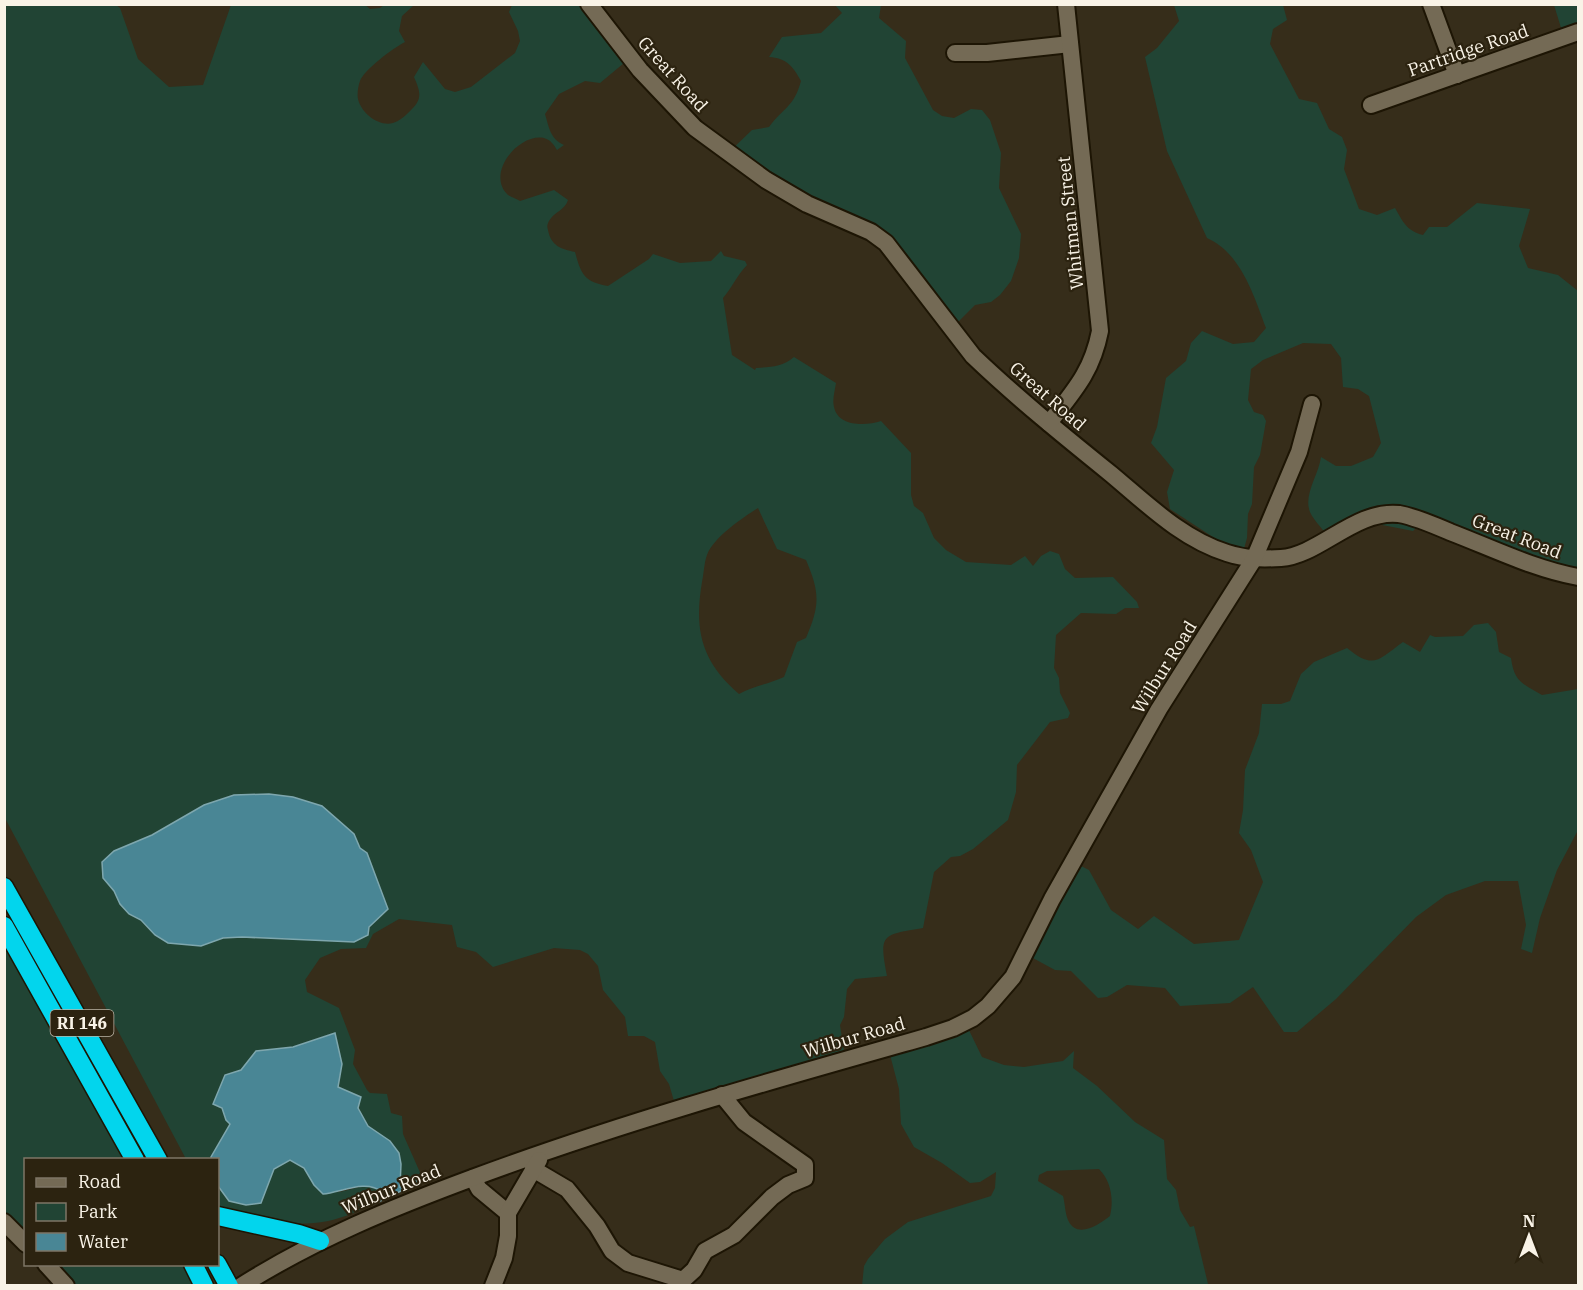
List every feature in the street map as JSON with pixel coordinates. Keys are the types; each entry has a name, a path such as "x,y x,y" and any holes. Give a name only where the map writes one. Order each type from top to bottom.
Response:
{"highway":[{"name":"RI 146","path":"4,887 157,1158"},
{"name":"RI 146","path":"4,927 134,1158"},
{"path":"219,1216 320,1241"},
{"path":"194,1266 204,1286"},
{"path":"219,1266 229,1286"}],"street":[{"name":"Great Road","path":"589,4 640,70 695,128 766,180 807,204 871,232 886,243 973,356 1049,423 1173,526 1226,553 1254,559 1284,558 1306,550 1368,518 1397,514 1420,520 1514,558 1578,577"},
{"name":"Whitman Street","path":"1049,423 1084,376 1096,351 1100,331 1066,4"},
{"path":"1431,4 1457,75"},
{"name":"Partridge Road","path":"1371,105 1578,32"},
{"path":"955,52 987,53 1070,44"},
{"name":"Wilbur Road","path":"241,1286 320,1241 415,1199 636,1120 944,1031 973,1018 988,1006 1013,977 1052,899 1159,709 1254,559 1299,452 1312,404"},
{"path":"533,1169 567,1189 597,1226 612,1251 628,1263 683,1280 694,1270 705,1251 734,1235 772,1197 788,1185 805,1179 805,1165 744,1122 722,1095"},
{"path":"493,1286 504,1258 508,1236 508,1213 544,1152"},
{"path":"472,1178 479,1189 508,1213"},
{"path":"4,1222 24,1242"},
{"path":"48,1266 66,1286"}],"green space":[{"path":"364,4 370,9 384,5 414,5 402,16 399,31 405,42 373,65 363,76 359,85 358,99 367,114 382,123 393,123 413,108 418,100 419,92 414,77 423,62 445,89 455,92 471,87 515,53 520,41 509,12 512,5 587,5 626,58 624,63 600,83 585,81 559,94 545,114 553,136 564,145 557,150 546,139 534,138 516,148 508,156 500,176 502,186 508,195 520,201 554,190 568,200 549,221 547,226 549,235 557,246 575,252 585,276 600,284 608,286 653,254 680,263 711,261 721,251 724,256 745,261 747,265 723,298 732,355 755,370 781,365 794,357 836,383 833,404 841,418 847,422 861,424 881,421 911,453 911,495 914,506 923,513 934,538 946,550 966,562 1011,565 1025,556 1033,566 1041,556 1050,551 1059,554 1065,569 1075,578 1113,577 1137,602 1139,608 1125,608 1116,614 1081,613 1056,635 1054,668 1059,678 1060,693 1070,713 1068,718 1050,722 1017,765 1016,792 1008,820 973,849 960,856 951,857 934,872 923,928 891,935 886,939 883,952 887,976 855,979 847,989 844,1017 840,1025 845,1058 676,1108 669,1084 660,1071 655,1042 644,1036 628,1036 625,1017 603,990 598,966 588,954 580,950 554,948 493,967 476,952 457,947 452,925 399,919 373,934 366,948 341,949 320,958 305,980 307,992 339,1008 355,1050 353,1064 367,1090 370,1093 387,1094 391,1113 402,1116 403,1134 422,1177 400,1188 401,1164 390,1141 368,1126 358,1108 361,1097 338,1087 342,1064 334,1033 293,1047 256,1051 241,1070 225,1075 217,1093 226,1120 230,1123 212,1158 185,1158 5,818 4,5 116,5 120,8 138,59 169,87 203,85 231,5","holes":["758,508 777,549 806,560 816,590 814,617 806,638 797,642 784,677 739,694 716,669 703,644 699,615 705,561 715,542","234,795 354,834 360,848 354,942 242,937 223,938 201,946 168,943 155,935 141,920 129,914 120,904 114,891 114,851 152,835 204,805"]},
{"path":"835,5 881,5 879,18 906,41 905,58 933,110 942,116 954,118 971,109 982,110 990,120 1001,153 999,188 1021,234 1019,258 1011,281 1000,295 991,302 975,305 957,323 876,240 742,171 740,173 726,155 752,130 769,127 788,106 798,90 801,81 795,71 784,61 769,57 782,37 821,33 842,13"},
{"path":"1174,5 1283,5 1287,20 1273,29 1270,44 1299,99 1317,103 1329,129 1342,137 1347,150 1344,169 1359,209 1377,215 1395,208 1409,228 1423,235 1429,227 1447,227 1477,203 1530,209 1519,246 1528,268 1558,275 1578,291 1578,579 1417,527 1413,531 1367,522 1330,539 1310,512 1308,505 1321,457 1336,466 1351,466 1373,457 1381,443 1369,396 1358,389 1343,387 1341,358 1331,344 1303,343 1263,360 1251,369 1248,400 1254,412 1263,415 1266,421 1260,455 1254,467 1252,504 1248,514 1247,538 1242,556 1170,509 1167,492 1174,470 1151,443 1157,427 1166,378 1186,361 1191,343 1202,331 1233,344 1254,342 1266,328 1245,277 1229,254 1207,238 1167,151 1145,57 1157,48 1179,21"},
{"path":"1554,5 1578,5 1578,30 1562,31"},
{"path":"1488,623 1496,632 1499,652 1511,658 1514,672 1525,685 1542,695 1578,689 1578,830 1557,870 1540,918 1532,953 1521,949 1526,925 1518,881 1485,881 1446,895 1416,917 1336,999 1297,1032 1284,1032 1253,987 1230,1003 1180,1006 1165,988 1127,985 1107,997 1098,998 1071,971 1055,970 1031,957 1075,863 1089,870 1111,910 1138,929 1154,916 1194,944 1239,940 1263,882 1251,850 1239,833 1243,810 1245,770 1259,733 1262,704 1281,704 1290,701 1301,674 1314,662 1347,648 1364,659 1376,660 1403,642 1420,652 1430,635 1435,637 1463,636 1474,625"},
{"path":"4,928 133,1158 24,1158 24,1249 7,1232 5,1235"},
{"path":"966,1024 982,1057 1004,1065 1024,1067 1063,1061 1074,1051 1073,1068 1097,1086 1135,1122 1164,1140 1167,1179 1176,1190 1180,1210 1190,1227 1194,1226 1208,1284 1215,1285 862,1286 864,1266 868,1259 885,1239 908,1222 991,1196 995,1188 996,1172 980,1182 970,1183 914,1147 901,1124 899,1089 889,1051","holes":["1099,1169 1110,1191 1112,1203 1110,1216 1095,1226 1083,1230 1072,1226 1068,1220 1063,1196 1038,1181 1039,1175 1047,1171"]},
{"path":"290,1160 304,1168 314,1185 338,1192 366,1186 382,1192 373,1202 353,1213 336,1219 302,1224 252,1217 219,1207 219,1188 220,1191 261,1203 274,1169"},
{"path":"40,1266 193,1266 204,1285 59,1285"}],"water":[{"path":"269,794 293,797 322,806 354,834 360,848 367,853 388,909 369,927 368,935 354,942 242,937 223,938 201,946 168,943 155,935 141,920 129,914 103,878 102,862 114,851 152,835 204,805 234,795"},
{"path":"335,1033 342,1064 338,1087 361,1097 358,1108 368,1126 390,1141 399,1153 400,1187 423,1178 424,1180 372,1205 382,1192 376,1188 361,1186 323,1194 314,1185 304,1168 290,1160 274,1169 261,1203 246,1205 229,1201 219,1187 219,1158 211,1158 230,1124 222,1108 213,1104 225,1075 241,1070 256,1051 293,1047"}]}
